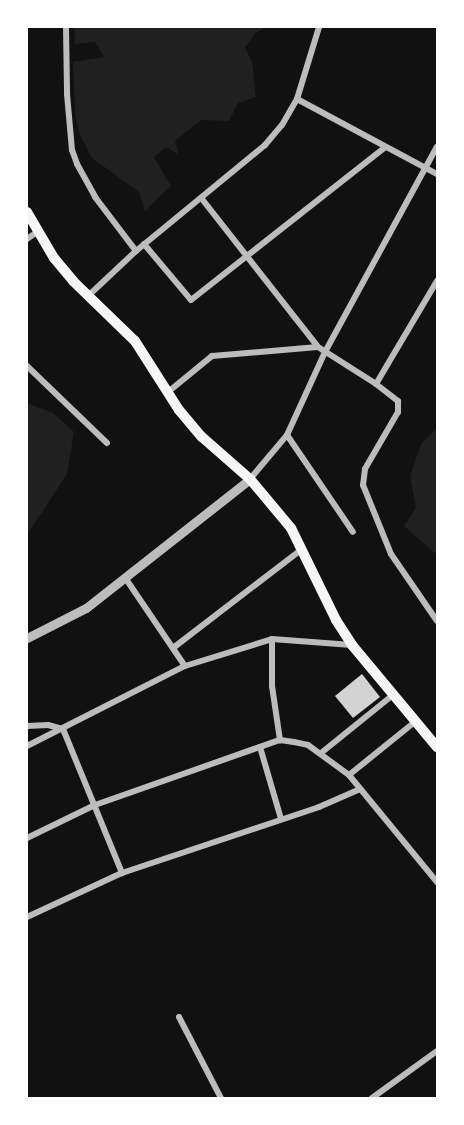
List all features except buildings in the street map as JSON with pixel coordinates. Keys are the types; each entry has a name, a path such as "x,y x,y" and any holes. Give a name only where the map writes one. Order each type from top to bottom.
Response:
{"main road":[{"path":"27,212 54,258 88,296 135,341 179,410 202,437 250,479 291,528 336,620 352,645 437,747"}],"street":[{"path":"66,27 67,94 72,150 76,164 95,197 136,251"},
{"path":"88,296 144,244 202,199 265,145 282,125 297,99 319,27"},
{"path":"297,99 384,148 437,174"},
{"path":"27,638 87,608 126,579 250,479 287,435 325,352 437,147"},
{"path":"144,244 191,300 384,148"},
{"path":"202,199 318,347 395,398 399,406 366,469 363,485 391,554 437,621"},
{"path":"27,239 37,232"},
{"path":"376,384 437,281"},
{"path":"168,392 212,356 318,347"},
{"path":"27,366 107,443"},
{"path":"287,435 353,532"},
{"path":"173,648 303,549"},
{"path":"126,579 185,666"},
{"path":"27,746 185,666 272,639 352,645"},
{"path":"272,639 272,686 280,740"},
{"path":"321,753 394,694"},
{"path":"349,775 416,721"},
{"path":"27,726 48,725 63,729"},
{"path":"63,729 122,873"},
{"path":"27,838 95,805 280,740 308,745 349,775 437,882"},
{"path":"260,747 281,819"},
{"path":"27,917 122,873 319,807 360,789"},
{"path":"179,1017 221,1098"},
{"path":"372,1098 437,1051"}],"shaded area":[{"path":"74,27 267,27 255,33 245,48 252,61 256,97 238,103 229,121 201,120 175,141 178,154 166,147 154,157 171,186 145,211 139,192 92,158 79,133 75,113 73,62 104,57 95,42 75,44"},
{"path":"27,403 53,413 74,432 67,474 27,535"},
{"path":"437,428 437,555 404,526 416,508 410,476 421,444"}]}
